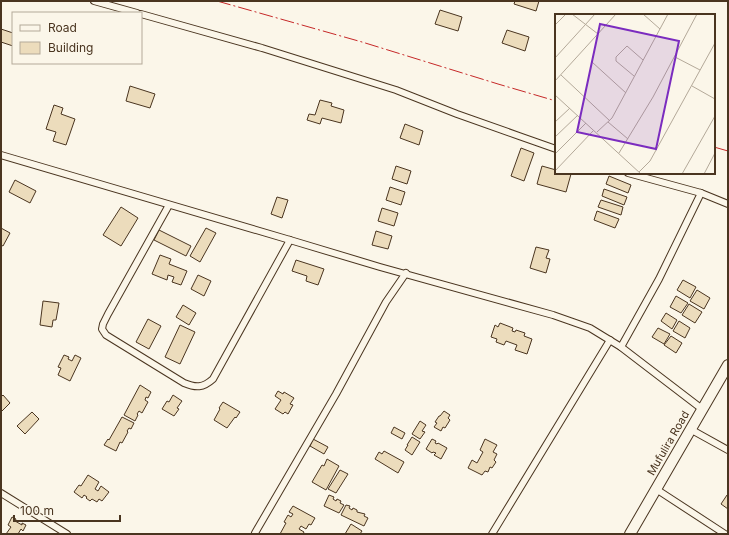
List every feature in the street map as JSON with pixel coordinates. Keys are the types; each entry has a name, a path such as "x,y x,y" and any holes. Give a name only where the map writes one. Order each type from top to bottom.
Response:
{"main road":[{"name":"Mufulira Road","path":"630,534 728,365"}],"street":[{"path":"94,1 109,3 134,12"},
{"path":"142,14 262,48 396,90 457,114 555,149"},
{"path":"1,155 380,267 553,315 590,328 621,347 702,409"},
{"path":"632,174 701,193 728,204"},
{"path":"621,347 659,279 701,193"},
{"path":"169,205 108,314 102,329 106,334 191,386 208,384 213,379 290,240"},
{"path":"255,533 333,400 386,302 406,274"},
{"path":"492,534 610,340"},
{"path":"690,429 728,450"},
{"path":"656,489 725,534"},
{"path":"1,493 67,534"}],"building":[{"path":"515,1 539,1 536,11 514,4"},
{"path":"440,10 462,17 458,31 435,24"},
{"path":"1,29 12,33 12,46 1,42"},
{"path":"507,30 529,37 525,51 502,43"},
{"path":"130,86 155,94 150,108 126,101"},
{"path":"320,100 332,103 331,106 344,110 341,123 322,118 320,124 307,120 309,114 315,115"},
{"path":"54,105 63,108 61,114 75,119 66,145 53,141 56,132 46,129"},
{"path":"405,124 423,131 419,145 400,138"},
{"path":"521,148 534,153 524,181 511,176"},
{"path":"396,166 411,171 407,184 392,179"},
{"path":"542,166 555,170 555,174 571,174 566,192 537,184"},
{"path":"609,176 631,185 628,193 606,184"},
{"path":"15,180 36,191 30,203 9,192"},
{"path":"390,187 405,192 401,205 386,200"},
{"path":"604,189 627,197 624,205 602,196"},
{"path":"277,197 288,200 282,218 271,214"},
{"path":"601,200 623,207 621,215 598,207"},
{"path":"121,207 138,218 121,246 103,235"},
{"path":"382,208 398,213 394,226 378,221"},
{"path":"597,211 619,219 615,228 594,220"},
{"path":"1,228 10,233 3,246 1,245"},
{"path":"206,228 216,233 200,262 190,256"},
{"path":"159,230 191,246 186,256 154,240"},
{"path":"376,231 392,236 388,249 372,245"},
{"path":"536,247 549,250 546,258 550,259 546,273 530,268"},
{"path":"160,255 171,259 169,264 187,271 181,285 172,282 174,277 168,275 167,280 152,274"},
{"path":"296,260 324,269 318,285 306,281 307,276 292,271"},
{"path":"198,275 211,281 204,296 191,289"},
{"path":"683,280 696,287 690,298 677,290"},
{"path":"697,290 710,298 704,309 690,301"},
{"path":"676,296 688,303 681,313 670,307"},
{"path":"43,301 59,303 56,320 53,320 52,327 40,325"},
{"path":"689,304 702,312 695,323 682,315"},
{"path":"183,305 196,313 189,325 176,317"},
{"path":"666,313 677,320 672,329 661,321"},
{"path":"148,319 161,326 149,349 136,342"},
{"path":"679,321 690,328 685,338 673,331"},
{"path":"500,323 513,328 512,331 515,332 516,330 525,333 524,336 532,339 527,354 515,350 517,345 506,341 504,345 496,342 497,339 491,337 495,325 498,327"},
{"path":"180,325 195,332 180,364 165,357"},
{"path":"658,328 670,334 664,344 652,337"},
{"path":"671,336 682,343 676,353 664,345"},
{"path":"64,355 69,357 68,359 72,361 75,355 81,358 70,381 58,375 61,368 58,367"},
{"path":"140,385 151,392 148,398 146,397 145,400 148,402 142,413 139,411 135,421 124,415"},
{"path":"278,391 283,394 284,392 294,398 290,404 293,405 288,414 285,412 283,414 275,409 281,400 275,396"},
{"path":"3,395 10,403 1,412 1,397"},
{"path":"173,395 182,401 174,416 162,409"},
{"path":"223,402 240,412 227,428 214,420"},
{"path":"444,411 450,415 448,418 450,420 441,431 434,427 437,423 435,422"},
{"path":"32,412 39,419 25,434 17,426"},
{"path":"122,417 134,423 131,429 129,428 127,431 128,432 122,443 120,442 116,451 104,445 108,439 109,440"},
{"path":"420,421 426,425 422,431 425,432 420,439 412,434"},
{"path":"394,427 405,433 402,439 391,433"},
{"path":"412,437 420,442 412,455 405,450"},
{"path":"313,439 328,447 324,454 310,446"},
{"path":"432,439 436,441 435,443 447,448 441,459 434,455 436,453 432,453 426,449"},
{"path":"485,439 497,445 493,452 497,454 494,460 496,462 492,468 490,467 488,472 485,471 482,475 468,468 472,460 477,463 483,452 480,450"},
{"path":"384,451 404,462 398,473 375,459 379,452 382,454"},
{"path":"327,459 339,466 326,490 312,482 322,465 324,466"},
{"path":"340,470 348,474 336,493 328,489"},
{"path":"88,475 99,482 95,489 98,491 101,486 109,492 102,501 99,499 97,502 92,499 90,501 84,495 82,498 74,492 79,485 81,486"},
{"path":"329,495 334,497 333,499 336,501 337,499 341,501 340,503 344,505 339,513 324,506"},
{"path":"727,495 728,496 728,509 721,504"},
{"path":"346,505 350,506 349,508 352,510 353,508 357,510 357,512 365,514 364,516 368,518 364,526 341,515"},
{"path":"293,506 315,518 311,525 309,524 306,529 301,526 299,529 304,532 303,534 280,534 286,523 284,522 288,515 291,517 293,514 289,512"},
{"path":"12,517 16,519 15,521 22,525 22,523 26,525 23,531 21,529 18,534 6,534 11,527 8,525"},
{"path":"351,524 362,531 360,534 345,534"}],"power":[{"path":"217,1 362,42 555,101"},
{"path":"715,147 728,151"}]}
